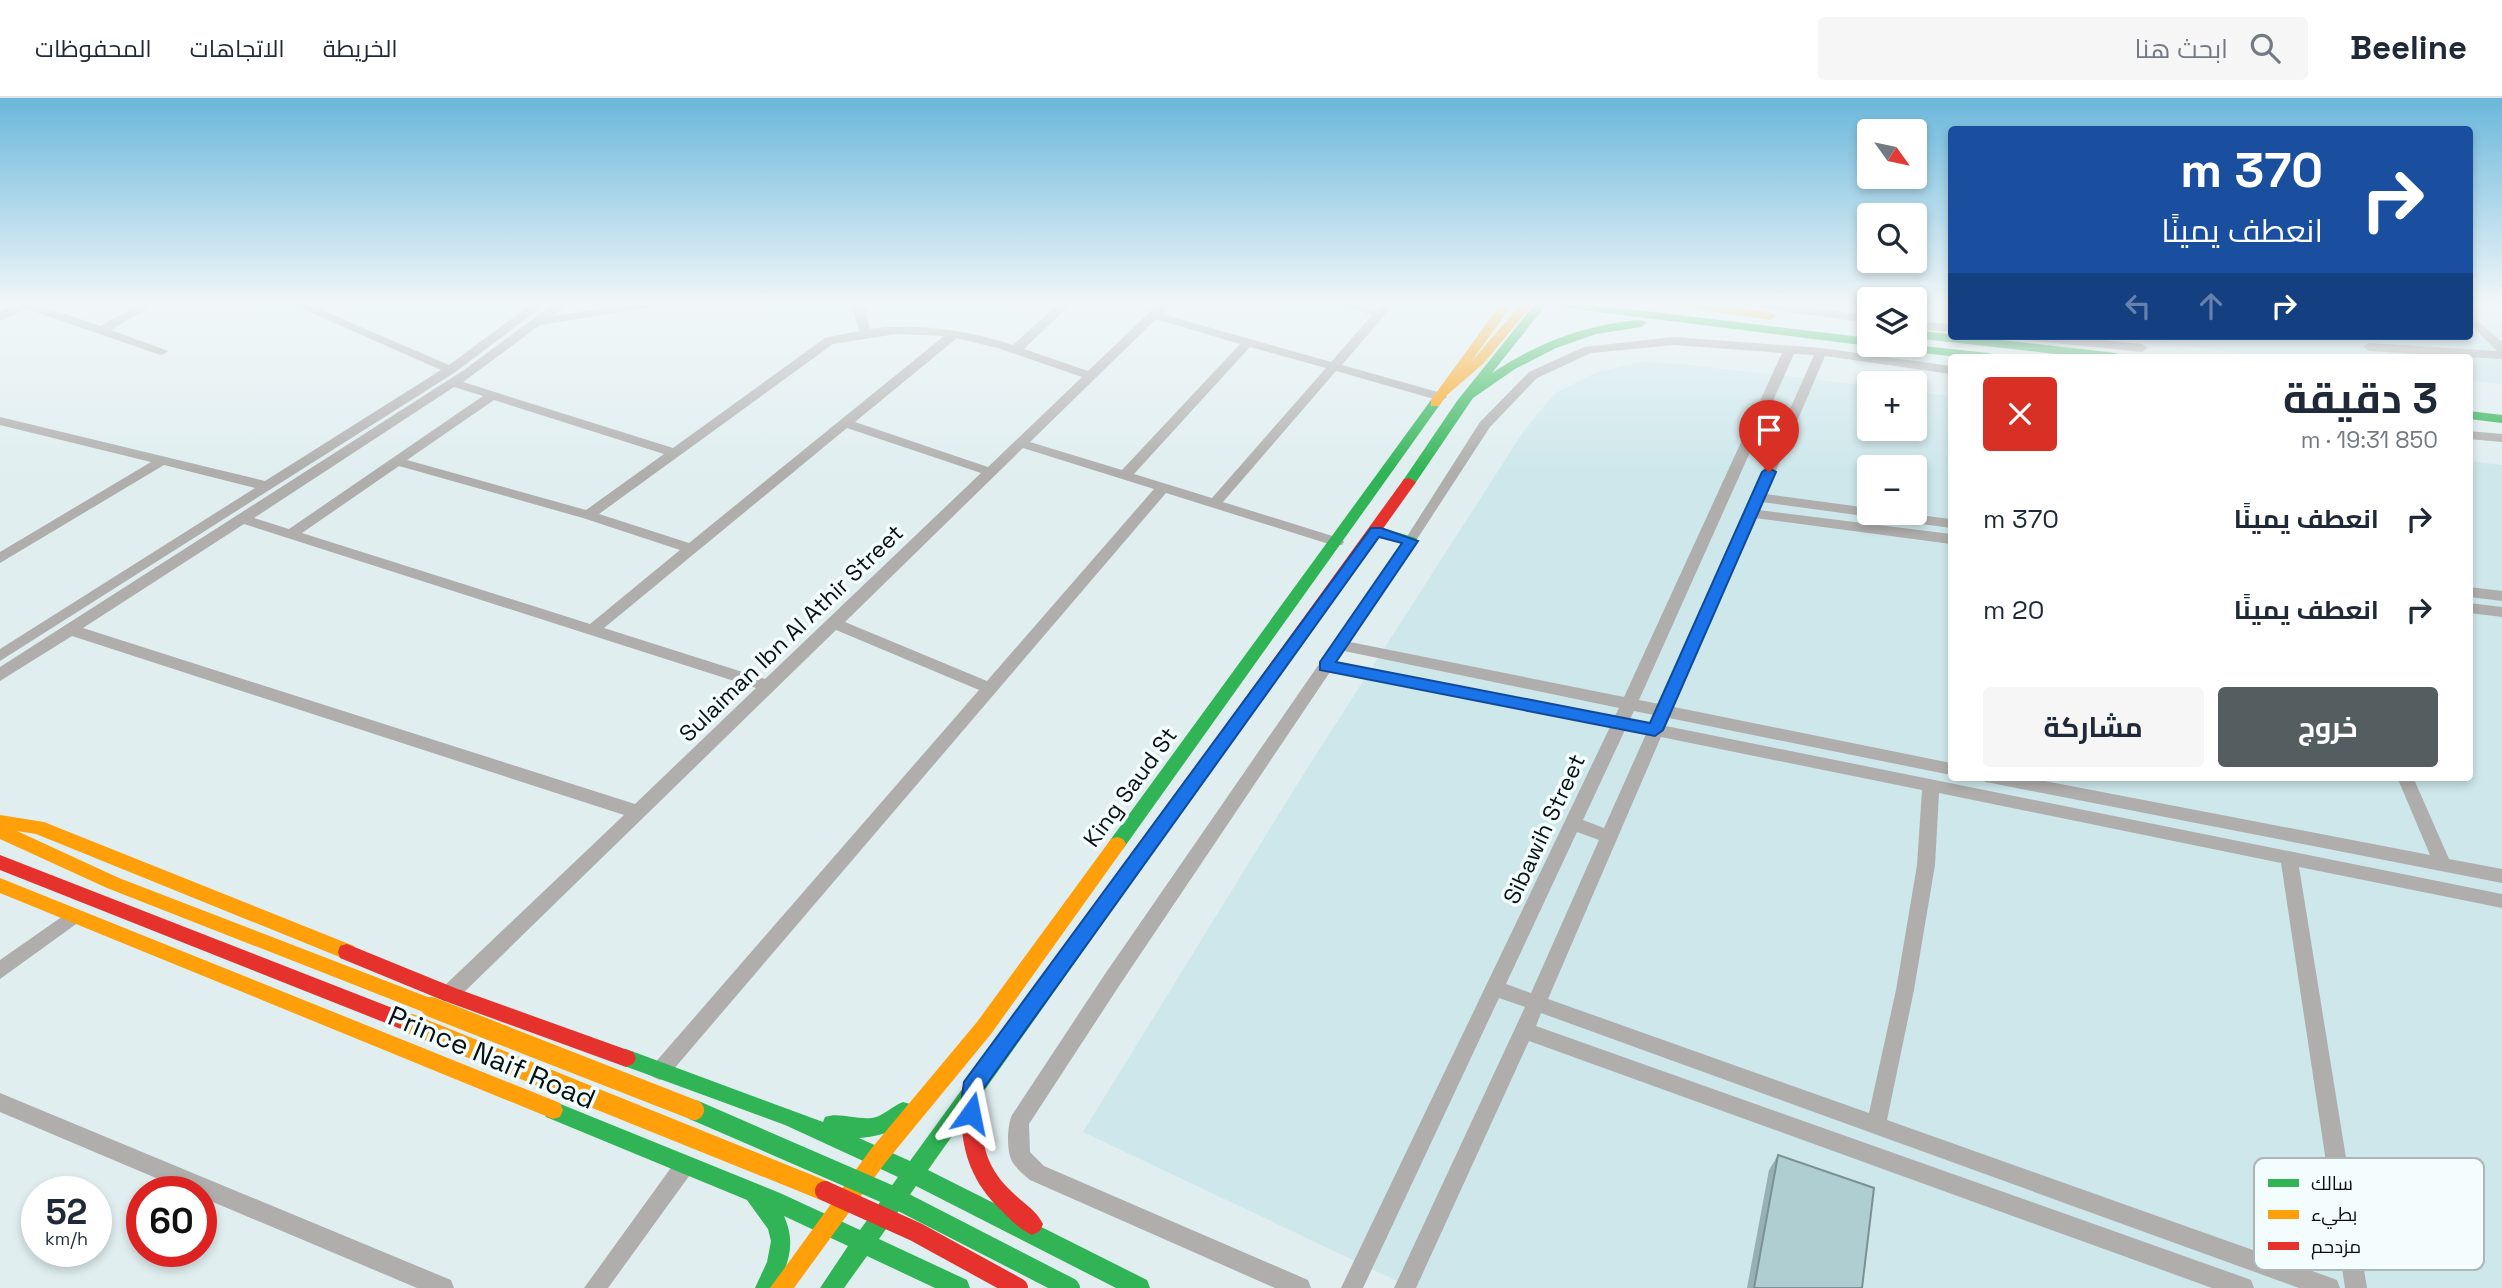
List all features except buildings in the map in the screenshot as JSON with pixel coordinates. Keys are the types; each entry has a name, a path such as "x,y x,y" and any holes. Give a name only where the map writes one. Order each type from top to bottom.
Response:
{"main road":[{"name":"King Saud St","path":"780,1288 878,1156 984,1028 1467,361"},
{"path":"1441,397 1479,361"},
{"path":"831,1288 971,1089 1376,531 1461,404 1496,361"},
{"path":"1461,404 1514,361"},
{"path":"2473,401 2502,405"},
{"path":"2473,415 2502,419"},
{"path":"1376,531 1411,541"},
{"name":"Prince Naif Road","path":"0,822 38,827 449,994 790,1117 878,1156 1062,1249"},
{"path":"0,831 113,883 786,1146 927,1211 1070,1288"},
{"path":"0,862 772,1167 916,1232 1018,1288"},
{"name":"Prince Naif Road","path":"0,885 73,917 394,1044 685,1166 747,1189 828,1224 864,1244 959,1288"},
{"path":"790,1117 871,1132 888,1126 984,1028"},
{"path":"971,1089 970,1136 975,1167 989,1188 1062,1249 1139,1288"},
{"path":"747,1189 779,1220 784,1237 779,1261 766,1288"}],"street":[{"path":"418,361 493,396 676,453"},
{"path":"16,658 71,630 243,519 470,361"},
{"path":"0,675 38,634 266,486 476,361"},
{"path":"588,515 801,361"},
{"path":"592,630 922,361"},
{"path":"1043,361 1090,376"},
{"name":"Sulaiman Ibn Al Athir Street","path":"449,994 1106,361"},
{"path":"1124,476 1231,361"},
{"path":"1312,361 1441,397"},
{"path":"1214,504 1339,361"},
{"path":"1300,1288 1037,1173 1020,1156 1019,1122 1111,980 1411,541 1485,425 1533,375 1565,361"},
{"name":"Sibawih Street","path":"1352,1288 1629,704 1785,361"},
{"path":"1405,1288 1524,1031 1817,361"},
{"path":"1883,361 1948,370"},
{"path":"290,534 493,396"},
{"path":"2,423 266,486"},
{"path":"845,423 990,472"},
{"path":"2473,435 2502,438"},
{"path":"1021,443 1337,542"},
{"path":"0,558 162,461"},
{"path":"399,462 588,515 691,549"},
{"path":"660,1071 1163,488"},
{"path":"1759,497 1857,510"},
{"path":"1759,497 1786,518"},
{"path":"1751,513 1948,539"},
{"path":"243,519 768,686"},
{"path":"1927,520 1948,524"},
{"path":"2473,592 2502,596"},
{"path":"2473,608 2502,612"},
{"path":"834,623 989,688"},
{"path":"71,630 637,812"},
{"path":"1340,645 1948,768"},
{"path":"1325,666 2502,901"},
{"path":"2012,781 2502,876"},
{"path":"2407,781 2443,865"},
{"path":"1876,1125 1905,990 1926,865 1931,785"},
{"path":"1573,823 1609,836"},
{"path":"2289,858 2336,1158"},
{"path":"0,971 73,917"},
{"path":"1495,988 2254,1261"},
{"path":"1524,1031 2243,1288"},
{"path":"0,1103 408,1282 443,1288"},
{"path":"595,1288 685,1166"},
{"path":"2279,1270 2329,1288"},
{"path":"2353,1270 2356,1288"}],"shaded area":[{"path":"2473,361 2502,361 2502,384 2473,381"},
{"path":"1642,362 1683,364 1857,385 1857,441 1927,441 1927,393 1948,396 1948,781 2473,781 2473,461 2502,465 2502,1288 1412,1288 1083,1132 1303,775 1523,432 1555,393 1597,372"}],"traffic: fast":[{"path":"1409,482 1461,404 1496,361"},
{"path":"1472,394 1521,361"},
{"path":"1117,844 1435,403"},
{"path":"2473,415 2502,419"},
{"path":"1376,531 1411,541"},
{"path":"831,1288 1150,843"},
{"path":"626,1058 790,1117 878,1156 1139,1288"},
{"path":"553,1110 773,1200 959,1288"},
{"path":"694,1110 885,1193 1070,1288"},
{"path":"832,1124 870,1128 886,1123 903,1111"},
{"path":"757,1199 780,1231 780,1251 766,1288"}],"traffic: slow":[{"path":"1435,403 1466,361"},
{"path":"1447,391 1479,361"},
{"path":"0,822 38,827 347,952"},
{"path":"0,831 113,883 431,1007"},
{"path":"781,1288 878,1156 984,1028 1117,844"},
{"path":"0,885 553,1110"},
{"path":"431,1007 694,1110"},
{"path":"411,1024 825,1191"}],"traffic: jam":[{"path":"1150,843 1409,482"},
{"path":"0,862 411,1024"},
{"path":"347,952 449,994 626,1058"},
{"path":"971,1089 972,1135 979,1166 998,1193 1032,1224"},
{"path":"825,1191 916,1232 1018,1288"}],"route":[{"path":"971,1113 971,1089 1376,531 1411,541 1325,666 1655,730 1769,472"}]}
